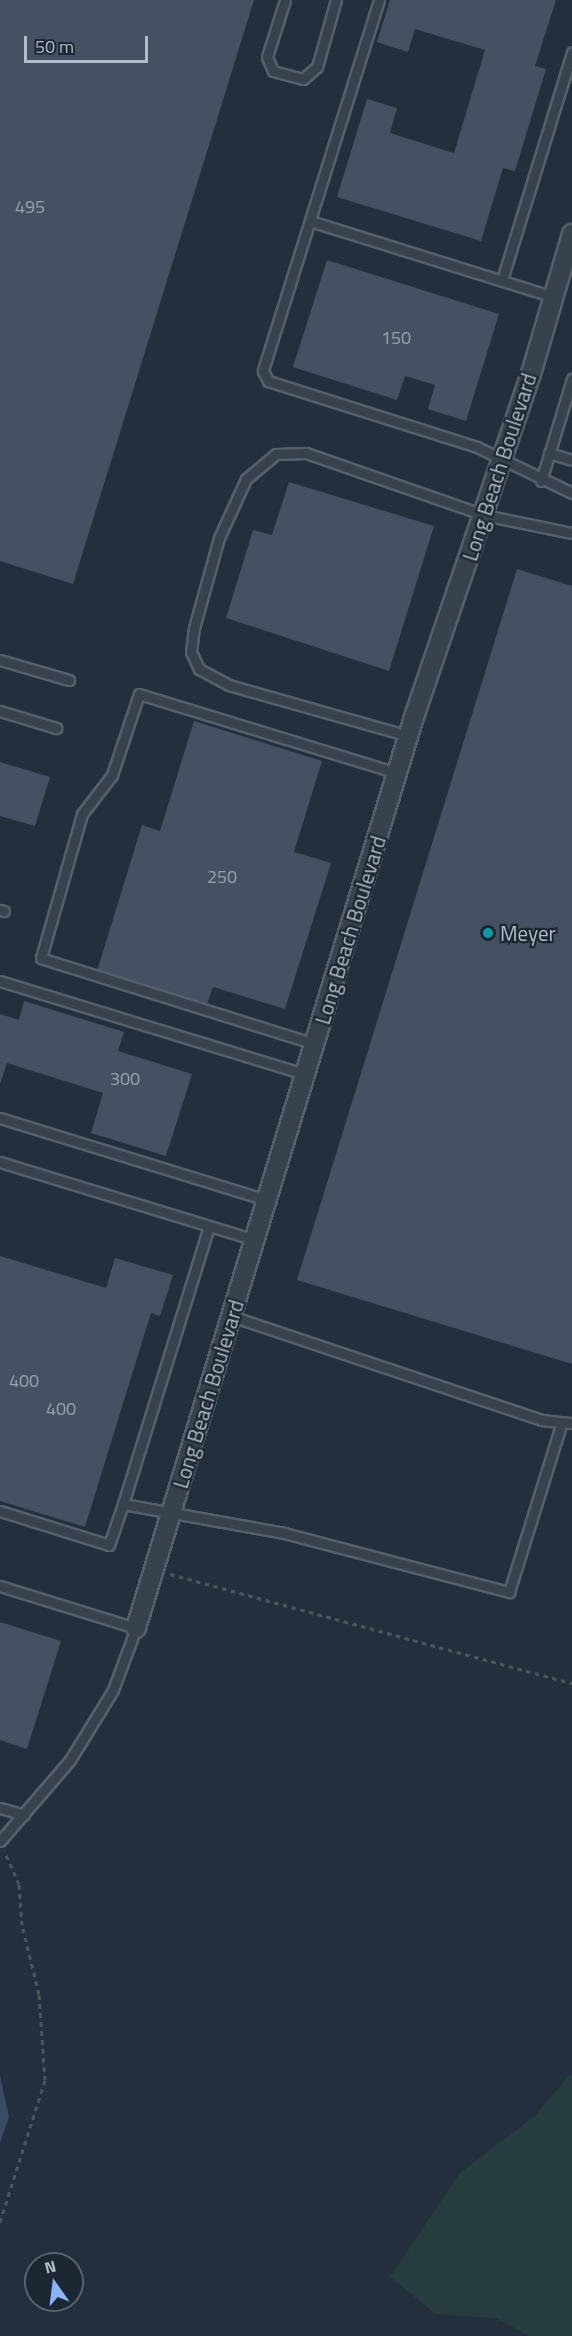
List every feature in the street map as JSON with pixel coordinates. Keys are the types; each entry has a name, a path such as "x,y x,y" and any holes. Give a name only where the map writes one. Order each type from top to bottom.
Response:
{"street":[{"name":"Long Beach Boulevard","path":"136,1628 397,773 484,515 572,234"}],"lane":[{"path":"285,0 267,57 273,71 303,79 317,67 336,0"},
{"path":"379,0 262,371 268,381 477,447 501,462 572,493"},
{"path":"501,280 572,53"},
{"path":"310,221 554,297"},
{"path":"541,481 572,379"},
{"path":"561,416 572,419"},
{"path":"409,736 229,685 199,669 191,652 194,628 219,538 246,479 276,454 292,451 484,515 572,533"},
{"path":"549,453 572,460"},
{"path":"0,660 69,680"},
{"path":"315,1044 41,958 82,814 112,775 139,694 397,773"},
{"path":"0,711 56,728"},
{"path":"0,981 305,1074"},
{"path":"0,1118 267,1200"},
{"path":"0,1162 255,1240"},
{"path":"0,1511 109,1545 209,1227"},
{"path":"231,1316 561,1425 572,1423"},
{"path":"123,1504 284,1533 509,1592 561,1425"},
{"path":"0,1586 136,1628 113,1690 70,1760 0,1841"},
{"path":"0,1808 24,1815"}],"path":[{"path":"154,1570 572,1683"},
{"path":"0,1848 8,1854 19,1884 45,2042 37,2117 0,2222"}],"green space":[{"path":"572,2072 572,2336 529,2336 496,2318 436,2314 390,2277 460,2173 535,2116"}],"water":[{"path":"0,2076 9,2117 0,2143"}],"building":[{"path":"0,0 254,0 73,584 0,561"},
{"path":"390,0 556,0 535,66 546,69 515,171 503,168 481,241 337,197 367,99 397,108 390,133 454,153 485,50 415,29 408,52 377,42"},
{"path":"327,260 499,314 466,421 428,409 435,385 405,376 397,400 293,367"},
{"path":"289,482 434,526 389,671 226,618 253,530 272,535"},
{"name":"Meyer","path":"517,569 572,586 572,1364 297,1280"},
{"path":"194,721 322,761 294,852 331,863 285,1009 213,987 207,1004 97,971 142,825 160,831"},
{"path":"0,762 50,777 35,826 0,816"},
{"path":"24,1001 124,1032 118,1051 192,1074 166,1156 91,1133 103,1093 7,1063 0,1084 0,1014 19,1020"},
{"path":"0,1256 106,1288 115,1258 173,1275 160,1316 151,1313 85,1527 0,1501"},
{"path":"0,1622 61,1641 27,1749 0,1740"}],"place":[{"name":"Meyer","path":"488,933"}]}
